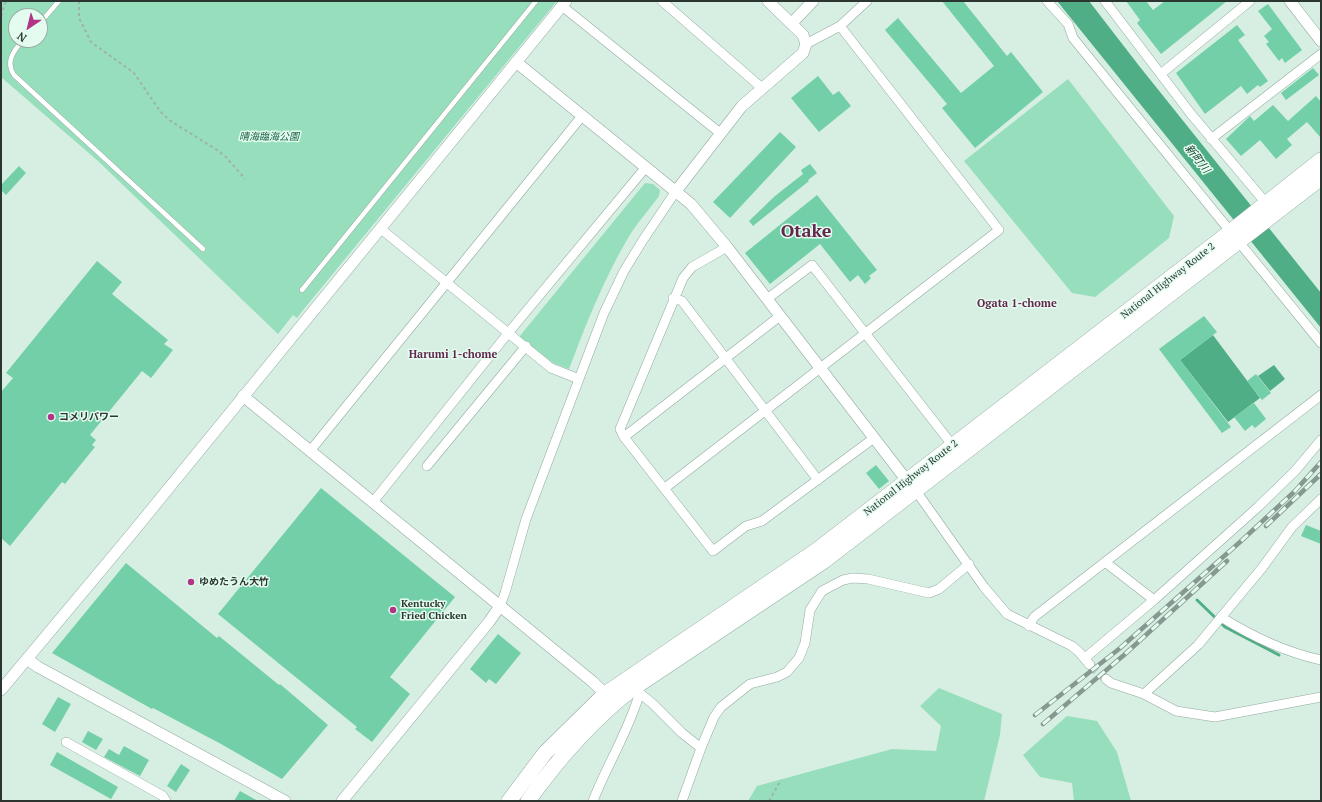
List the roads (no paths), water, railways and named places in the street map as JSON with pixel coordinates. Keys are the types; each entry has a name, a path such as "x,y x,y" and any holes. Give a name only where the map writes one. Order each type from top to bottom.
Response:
{"highway":[{"name":"National Highway Route 2","path":"509,801 545,753 609,698 632,687 824,561 912,486 1237,235 1321,160"},
{"name":"National Highway Route 2","path":"1265,210 1321,178"},
{"name":"National Highway Route 2","path":"912,486 953,446 1237,235"},
{"name":"National Highway Route 2","path":"528,801 551,768 609,698"}],"street":[{"path":"662,1 762,88"},
{"path":"342,801 489,622 500,606 526,519 604,313 624,271 643,240 676,191 742,106 803,54 806,44 803,35 768,1"},
{"path":"792,23 813,1"},
{"path":"806,44 840,26 867,1"},
{"path":"1048,1 1068,24 1073,38 1237,235 1321,343"},
{"path":"1105,1 1162,73 1265,210"},
{"path":"1162,73 1250,1"},
{"path":"1290,1 1321,41"},
{"path":"1,690 381,229 564,3 720,133"},
{"path":"665,488 999,230 840,26"},
{"path":"1211,139 1321,54"},
{"path":"516,62 691,204 727,247 912,486 1007,614 1029,626 1061,640 1079,652 1088,661 1295,471 1321,440"},
{"path":"310,451 582,116"},
{"path":"373,502 509,332 646,167"},
{"path":"381,229 509,332 551,368 579,379"},
{"path":"727,247 692,267 683,278 673,298 620,429 624,437 714,551 746,526 762,521 874,438"},
{"path":"767,299 812,265 953,446"},
{"path":"673,298 682,301 818,480"},
{"path":"624,437 780,316"},
{"path":"427,466 526,346"},
{"path":"1029,626 1034,617 1321,395"},
{"path":"244,396 593,682 609,698"},
{"path":"1144,694 1198,644 1292,527 1321,499"},
{"path":"1105,562 1154,600"},
{"path":"682,801 714,717 721,707 750,684 777,677 787,672 798,658 805,643 810,610 822,591 843,580 853,578 868,579 929,593 939,589 969,564"},
{"path":"1221,617 1251,636 1296,654 1321,660"},
{"path":"27,659 38,668 285,801"},
{"path":"1106,679 1111,683 1144,694 1176,711 1215,717 1228,716 1321,696"},
{"path":"632,687 653,704 670,723 702,748"},
{"path":"593,801 605,772 633,715 632,687"},
{"path":"66,742 163,796 166,801"}],"lane":[{"path":"48,14 59,1"},
{"path":"302,290 536,1"},
{"path":"16,48 10,60 10,70 14,75 203,249"}],"water":[{"name":"新町川","path":"1057,1 1089,1 1321,293 1321,328"},
{"path":"1213,335 1260,398 1228,422 1180,360"},
{"path":"1274,365 1285,379 1270,391 1258,376"}],"waterway":[{"path":"1197,600 1225,627 1279,655"}],"tunnel":[{"path":"1090,665 1106,679"}],"railway":[{"path":"1035,715 1119,649 1240,542 1294,492 1321,462"},
{"path":"1266,526 1321,474"},
{"path":"1043,724 1124,655 1227,561"}],"place":[{"name":"コメリパワー","path":"51,417"},
{"name":"ゆめたうん大竹","path":"191,582"},
{"name":"Kentucky Fried Chicken","path":"393,610"}],"district":[{"name":"Otake","path":"806,232"},
{"name":"Ogata 1-chome","path":"1017,304"},
{"name":"Harumi 1-chome","path":"453,355"}],"park label":[{"name":"晴海臨海公園","path":"269,137"}]}
